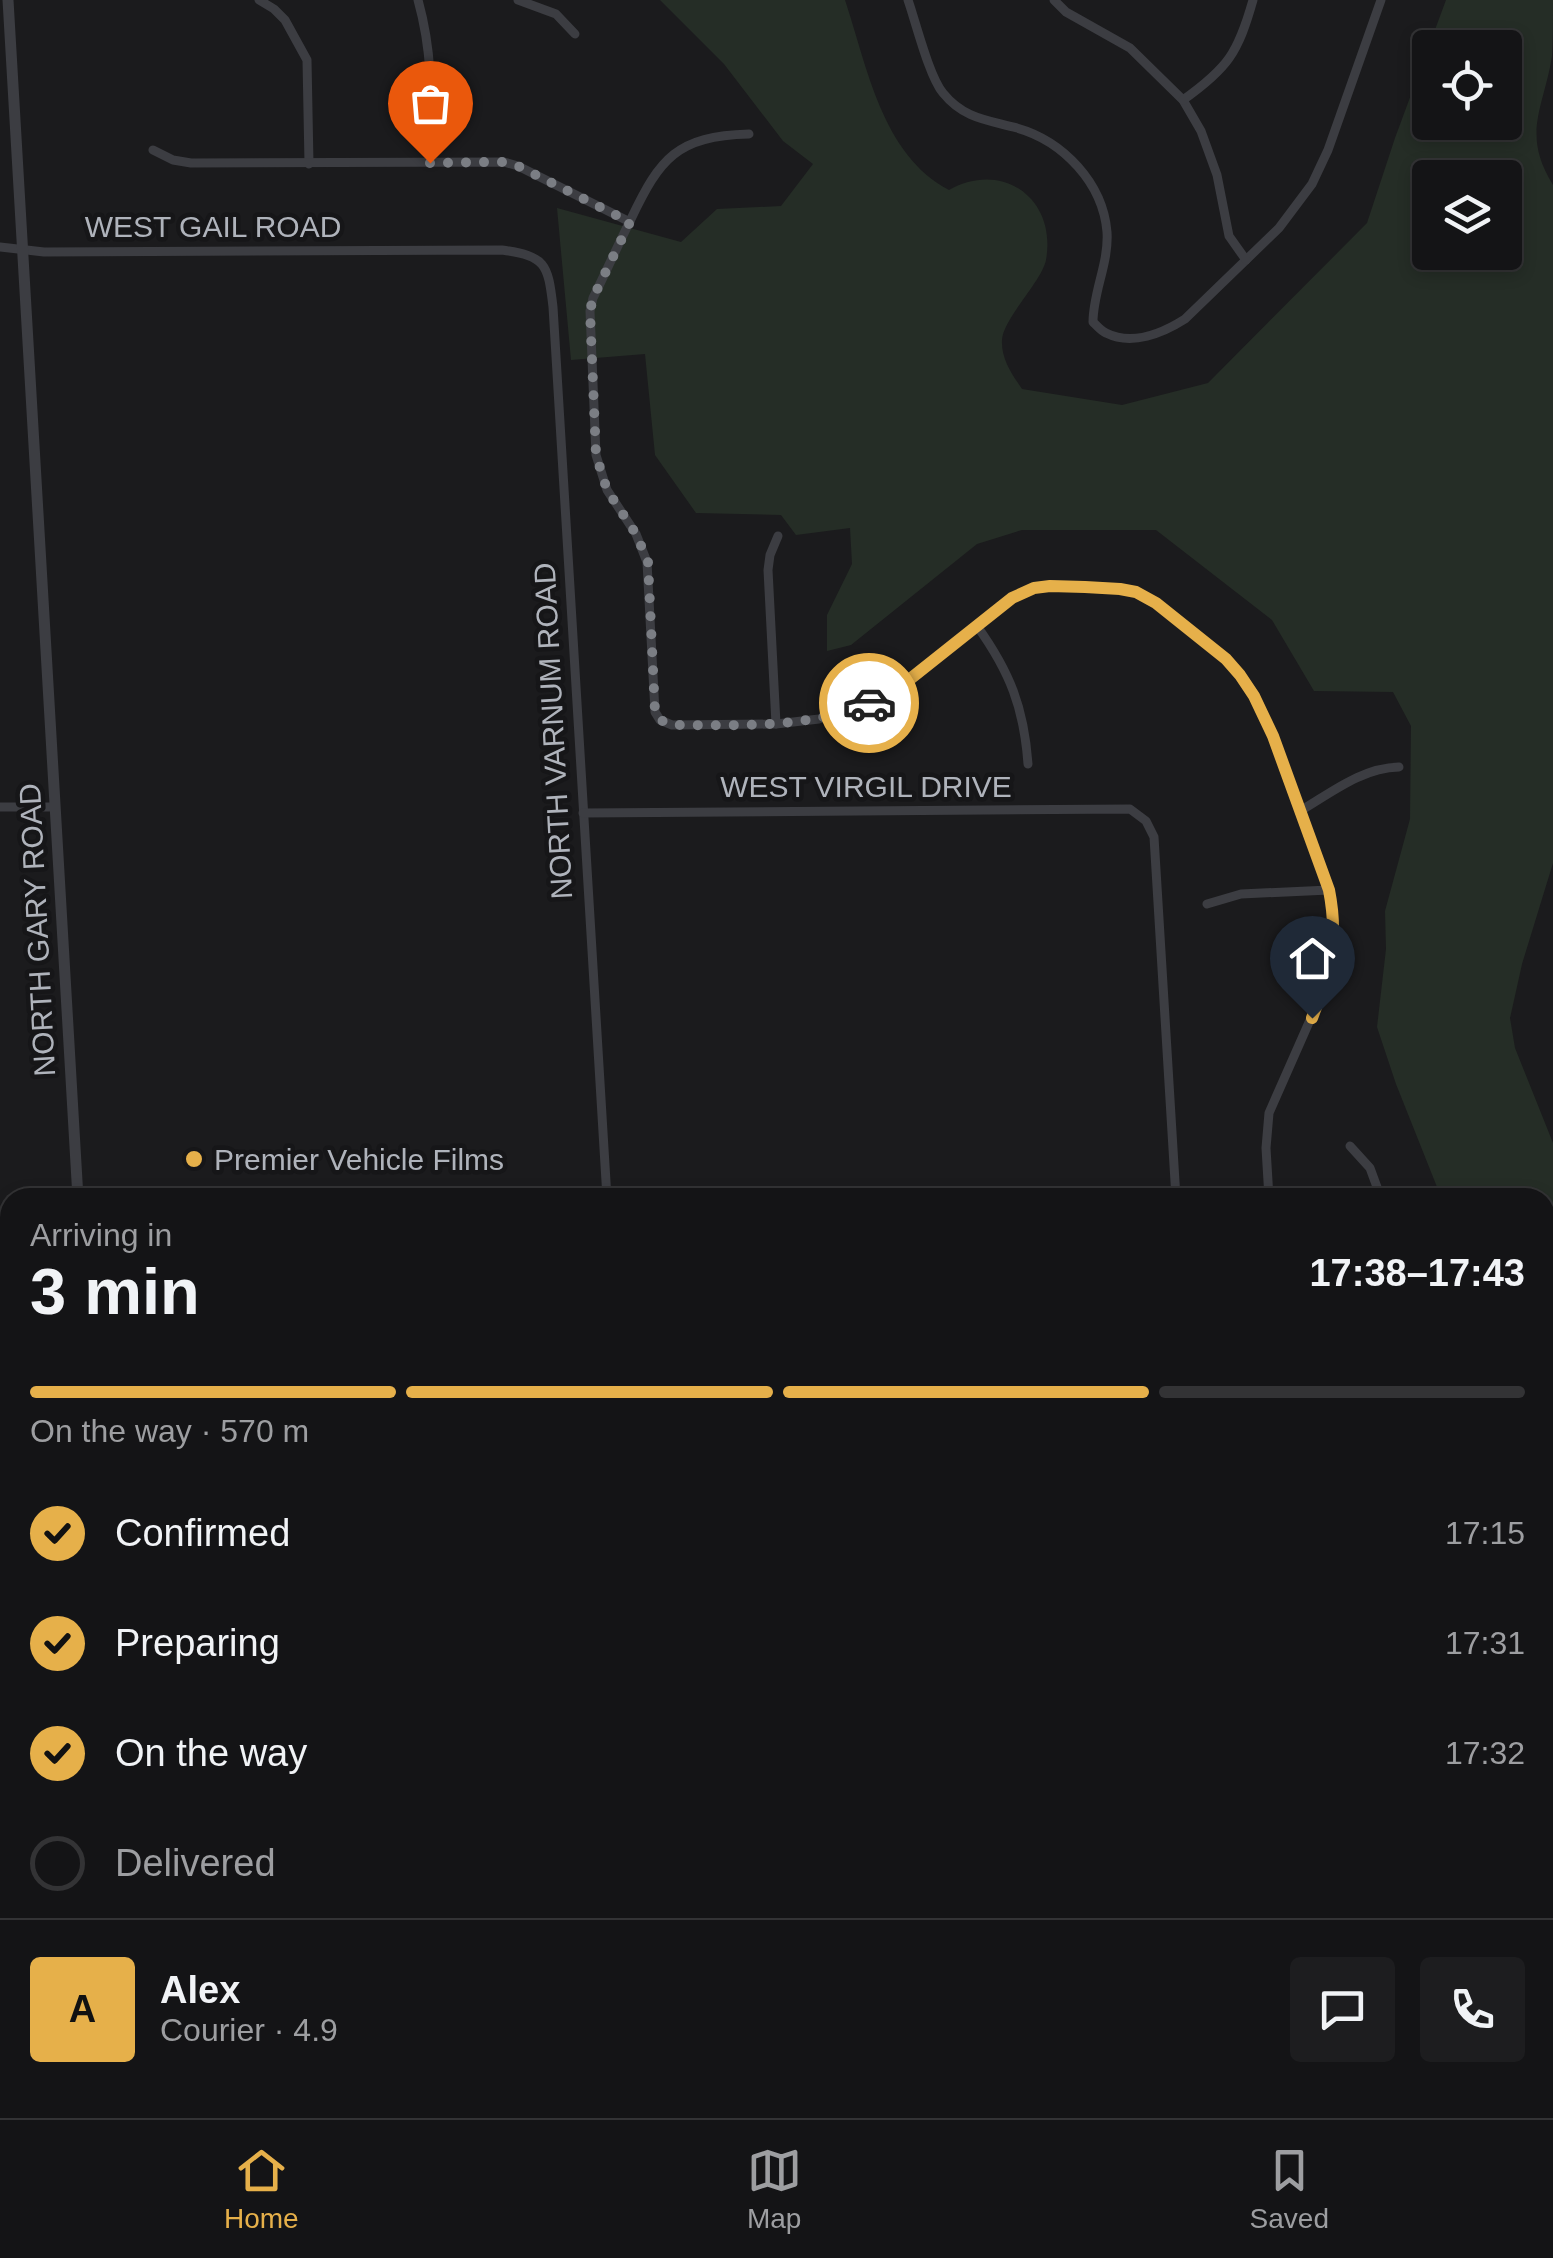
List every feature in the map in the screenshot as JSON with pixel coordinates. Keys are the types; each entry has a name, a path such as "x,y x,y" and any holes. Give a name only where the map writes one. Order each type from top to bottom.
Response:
{"street":[{"name":"NORTH GARY ROAD","path":"8,0 77,1188"},
{"path":"259,0 285,20 306,60 309,164"},
{"path":"518,0 556,14 574,34"},
{"path":"908,0 934,79 943,94 962,110 988,123 1044,138 1061,150 1097,193 1107,234 1093,322 1106,334 1124,337 1145,337 1186,319 1278,228 1312,184 1328,150 1381,0"},
{"path":"1054,0 1066,12 1130,48 1182,100 1201,132 1218,175 1229,236 1246,260"},
{"path":"1182,100 1224,68 1242,36 1253,0"},
{"path":"422,1 431,63 430,163"},
{"path":"748,134 706,138 672,155 650,178 590,311 596,455 607,490 636,534 648,562 655,712 660,720 672,725 776,724 820,719 851,710 900,687 1012,598 1034,588 1120,589 1136,592 1156,603 1226,659 1254,696 1273,736 1334,913 1328,977 1269,1113 1268,1188"},
{"path":"153,150 190,163 504,162 630,222"},
{"name":"WEST GAIL ROAD","path":"0,247 44,252 502,250 528,253 543,264"},
{"name":"NORTH VARNUM ROAD","path":"543,264 553,307 606,1188"},
{"path":"776,724 768,570 778,536"},
{"path":"977,626 1010,678 1026,729 1028,764"},
{"path":"1300,812 1366,772 1398,767"},
{"path":"0,807 54,807"},
{"name":"WEST VIRGIL DRIVE","path":"583,813 1130,810 1146,821 1154,838 1175,1188"},
{"path":"1207,904 1241,894 1329,890"},
{"path":"1350,1146 1370,1168 1377,1188"}],"shaded area":[{"path":"660,0 845,0 880,107 908,155 949,190 988,180 1022,190 1043,219 1047,238 1043,269 1002,340 1005,360 1022,389 1122,405 1208,383 1367,223 1412,92 1412,140 1522,140 1522,30 1435,30 1446,0 1553,0 1552,56 1537,135 1543,167 1553,185 1553,863 1510,1018 1515,1048 1553,1143 1553,1188 1437,1188 1377,1027 1386,949 1385,911 1410,819 1411,726 1393,692 1314,691 1272,620 1156,530 1022,530 977,544 851,645 827,651 827,615 852,564 850,528 796,535 781,515 696,513 655,455 645,354 571,360 557,208 681,242 717,209 781,206 813,164 783,141 724,64"}],"way so far":[{"path":"430,163 504,162 518,166 630,222 590,311 596,455 607,490 636,534 648,562 655,712 660,720 672,725 776,724 820,719 869,703"}],"place":[{"name":"Premier Vehicle Films","path":"194,1159"}],"route":[{"path":"869,703 900,687 1012,598 1034,588 1120,589 1136,592 1156,603 1226,659 1254,696 1273,736 1334,913 1328,977 1312,1018"}]}
